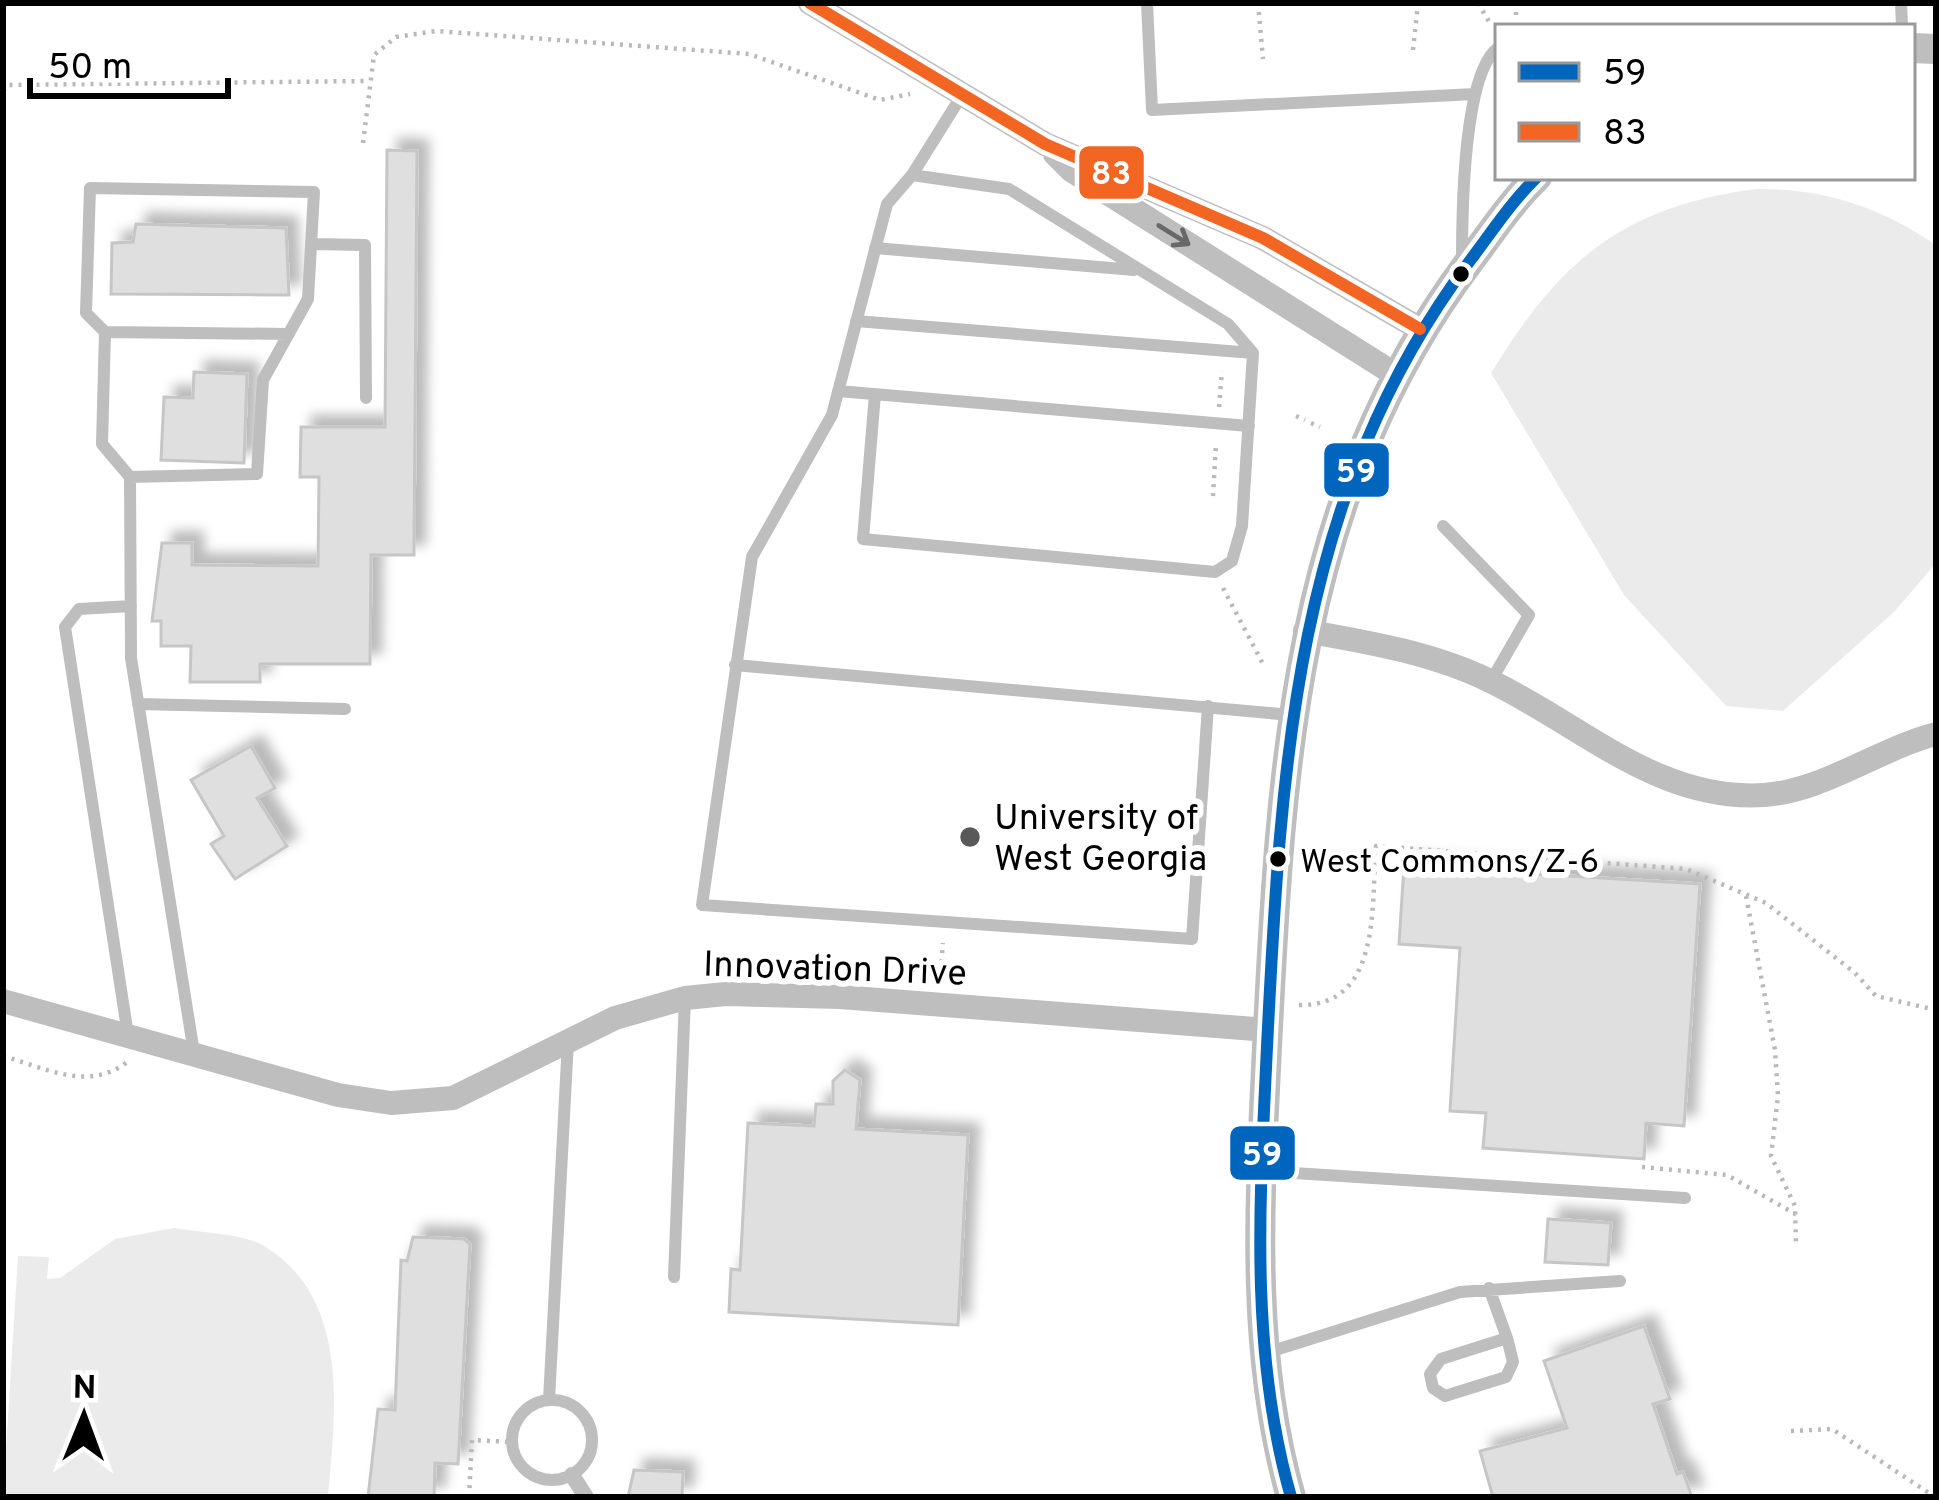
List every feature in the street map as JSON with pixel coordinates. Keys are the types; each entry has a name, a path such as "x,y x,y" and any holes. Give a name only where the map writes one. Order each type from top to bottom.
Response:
{"street":[{"path":"810,3 1045,144 1263,238 1420,329"},
{"path":"1045,144 1071,170 1396,375"},
{"path":"1291,1497 1279,1455 1264,1353 1261,1171 1292,715 1305,631 1358,459 1396,375 1420,329 1535,180"},
{"path":"1305,631 1426,658 1491,681 1635,765 1718,794 1771,795 1802,787 1936,734"},
{"name":"Innovation Drive","path":"3,1000 131,1046 194,1055 338,1095 427,1103 483,1084 615,1018 686,998 840,997 1268,1030"},
{"path":"572,1474 586,1497"}],"lane":[{"path":"1147,3 1153,110 1475,94"},
{"path":"1462,272 1475,94 1481,66 1495,51"},
{"path":"962,94 912,175 887,204 832,415 752,557 702,905 1192,939 1208,706"},
{"path":"875,394 863,539 1215,572 1232,561 1242,526 1253,353 1228,324 1009,189 912,175"},
{"path":"130,477 257,474 262,380 289,334 308,299 314,192 90,188 86,313 105,332 289,334"},
{"path":"311,244 365,245 366,398"},
{"path":"875,248 1141,271"},
{"path":"856,322 1253,353"},
{"path":"105,332 102,444 130,477 138,704 194,1055"},
{"path":"838,391 1249,426"},
{"path":"1443,526 1529,615 1491,681"},
{"path":"131,606 79,609 65,627 131,1046"},
{"path":"735,664 1292,715"},
{"path":"138,704 345,710"},
{"path":"674,1277 686,998"},
{"path":"549,1400 568,1040"},
{"path":"1261,1171 1685,1198"},
{"path":"1264,1353 1460,1292 1620,1281"},
{"path":"1490,1288 1507,1338 1513,1362 1506,1377 1444,1396 1433,1388 1430,1374 1442,1359 1507,1338"},
{"path":"549,1400 574,1407 590,1428 589,1454 572,1474 546,1479 534,1475 516,1457 512,1442 525,1410 549,1400"}],"path":[{"path":"1258,3 1263,59"},
{"path":"1413,50 1418,3"},
{"path":"1478,3 1491,25"},
{"path":"1516,3 1516,17"},
{"path":"363,142 374,55 396,37 436,31 748,54 880,100 898,100 914,92"},
{"path":"3,91 9,85 368,81"},
{"path":"1296,416 1320,428"},
{"path":"1215,572 1263,664"},
{"path":"1299,1005 1333,999 1364,966 1376,846 1686,869 1746,893 1855,973 1876,996 1936,1010"},
{"path":"1746,893 1775,1050 1778,1096 1771,1156 1797,1215 1796,1246"},
{"path":"939,986 941,961"},
{"path":"3,1056 87,1080 110,1076 131,1046"},
{"path":"1642,1167 1727,1175 1797,1215"},
{"path":"1791,1431 1832,1429 1935,1497"},
{"path":"469,1497 472,1441 512,1442"}],"shaded area":[{"path":"1756,189 1805,192 1850,202 1936,245 1936,563 1895,611 1783,711 1726,706 1624,595 1491,373 1543,299 1599,245 1668,209"},
{"path":"174,1228 257,1242 293,1270 313,1297 332,1360 328,1497 3,1497 18,1256 49,1257 47,1279 60,1278 115,1239"}],"building":[{"path":"387,150 417,151 414,555 371,555 370,664 260,664 260,682 190,682 191,646 161,646 161,621 152,621 162,543 192,543 192,565 318,566 319,477 300,477 301,427 385,427"},
{"path":"136,224 286,228 289,295 111,294 112,243 133,242"},
{"path":"194,372 247,374 244,463 161,460 164,397 193,398"},
{"path":"251,746 275,788 257,798 287,846 235,879 211,844 224,836 191,780"},
{"path":"1404,866 1700,884 1684,1126 1646,1123 1644,1159 1483,1148 1486,1113 1450,1111 1460,948 1399,944"},
{"path":"845,1070 860,1080 856,1129 968,1135 958,1325 729,1312 731,1269 740,1270 748,1123 814,1126 816,1104 833,1104 833,1081"},
{"path":"1548,1219 1611,1223 1608,1265 1545,1262"},
{"path":"413,1237 464,1239 470,1244 458,1464 435,1463 434,1497 368,1497 378,1409 395,1410 401,1260 407,1261"},
{"path":"1644,1326 1670,1399 1653,1404 1677,1474 1683,1472 1692,1497 1493,1497 1480,1451 1567,1428 1544,1361"},
{"path":"634,1470 683,1472 682,1497 628,1497"}],"transit line":[{"name":"83","path":"810,3 1045,144 1263,238 1420,329"},
{"name":"59","path":"1291,1497 1269,1386 1260,1217 1280,838 1308,636 1332,539 1366,444 1411,351 1469,262 1534,180"}],"place":[{"name":"University of West Georgia","path":"970,837"},
{"name":"West Commons/Z-6","path":"1278,859"}]}
